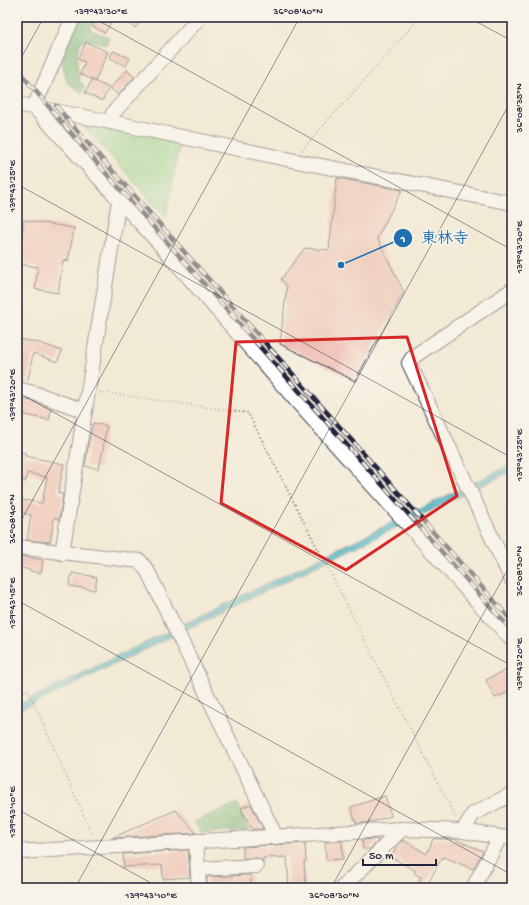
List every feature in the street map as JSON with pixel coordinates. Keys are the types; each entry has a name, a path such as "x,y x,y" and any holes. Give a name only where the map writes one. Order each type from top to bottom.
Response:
{"street":[{"path":"34,107 74,17"},
{"path":"111,122 113,113 200,17"},
{"path":"17,104 512,203"},
{"path":"34,107 158,242 300,404 512,640"},
{"path":"62,553 119,200"},
{"path":"512,290 413,357 410,363 512,580"},
{"path":"17,389 34,393 85,411"},
{"path":"17,547 140,561 148,572 276,837"},
{"path":"463,830 473,814 512,794"},
{"path":"342,888 402,829"},
{"path":"17,852 97,846 402,829 463,830 506,838 473,888"},
{"path":"196,841 199,888"},
{"path":"198,869 256,866"}],"path":[{"path":"296,161 296,156 420,17"},
{"path":"89,390 248,413 463,830"},
{"path":"17,695 28,690 97,846"}],"highlighted area":[{"path":"407,337 457,496 346,570 221,503 236,342"}],"green space":[{"path":"80,17 94,17 90,30 109,37 106,45 88,39 80,43 77,60 79,80 85,86 82,93 67,83 62,62 66,47"},
{"path":"79,121 180,141 166,217"},
{"path":"237,803 249,830 201,833 194,822"}],"water":[{"path":"512,464 512,471 17,712 17,705"}],"building":[{"path":"97,17 114,17 105,33 92,26"},
{"path":"116,17 142,17 135,28"},
{"path":"86,42 108,52 95,81 80,74 85,62 78,59"},
{"path":"113,51 130,58 126,66 110,58"},
{"path":"127,70 134,77 118,95 110,88"},
{"path":"92,80 109,88 102,101 85,93"},
{"path":"337,178 402,190 377,238 404,292 355,381 280,344 287,286 281,279 305,248 329,250"},
{"path":"24,220 74,228 68,261 63,260 58,293 35,289 38,267 17,264 17,254"},
{"path":"19,339 40,343 62,351 57,362 33,353 28,380 17,378 17,350"},
{"path":"17,398 32,401 51,408 49,420 17,413"},
{"path":"93,423 107,426 99,469 85,466"},
{"path":"17,451 26,453 25,456 64,464 58,493 63,494 59,519 54,518 50,542 27,540 31,515 17,510 17,499 42,503 47,477 27,473 26,481 17,479"},
{"path":"19,556 43,560 41,573 17,567"},
{"path":"72,573 97,577 95,590 69,586"},
{"path":"512,667 512,690 495,698 486,680"},
{"path":"385,796 391,816 371,822 356,823 351,807"},
{"path":"251,804 263,829 252,829 244,815 241,808"},
{"path":"176,810 196,833 112,838 148,822"},
{"path":"378,839 378,841 370,849 363,849 362,840"},
{"path":"433,839 454,839 483,851 473,869 444,857 442,858 425,888 418,888 421,877 414,873 416,871 391,857 398,844 403,840 427,854"},
{"path":"342,841 343,859 326,860 325,842"},
{"path":"305,843 306,862 304,862 306,888 289,888 287,857 263,858 263,862 256,858 243,858 243,847"},
{"path":"188,850 190,877 163,879 162,865 124,867 123,854"},
{"path":"251,875 251,888 207,888 207,877"}],"railway":[{"path":"17,69 88,153 512,631"},
{"path":"56,106 512,621"}],"place":[{"name":"東林寺","path":"341,265"}]}
